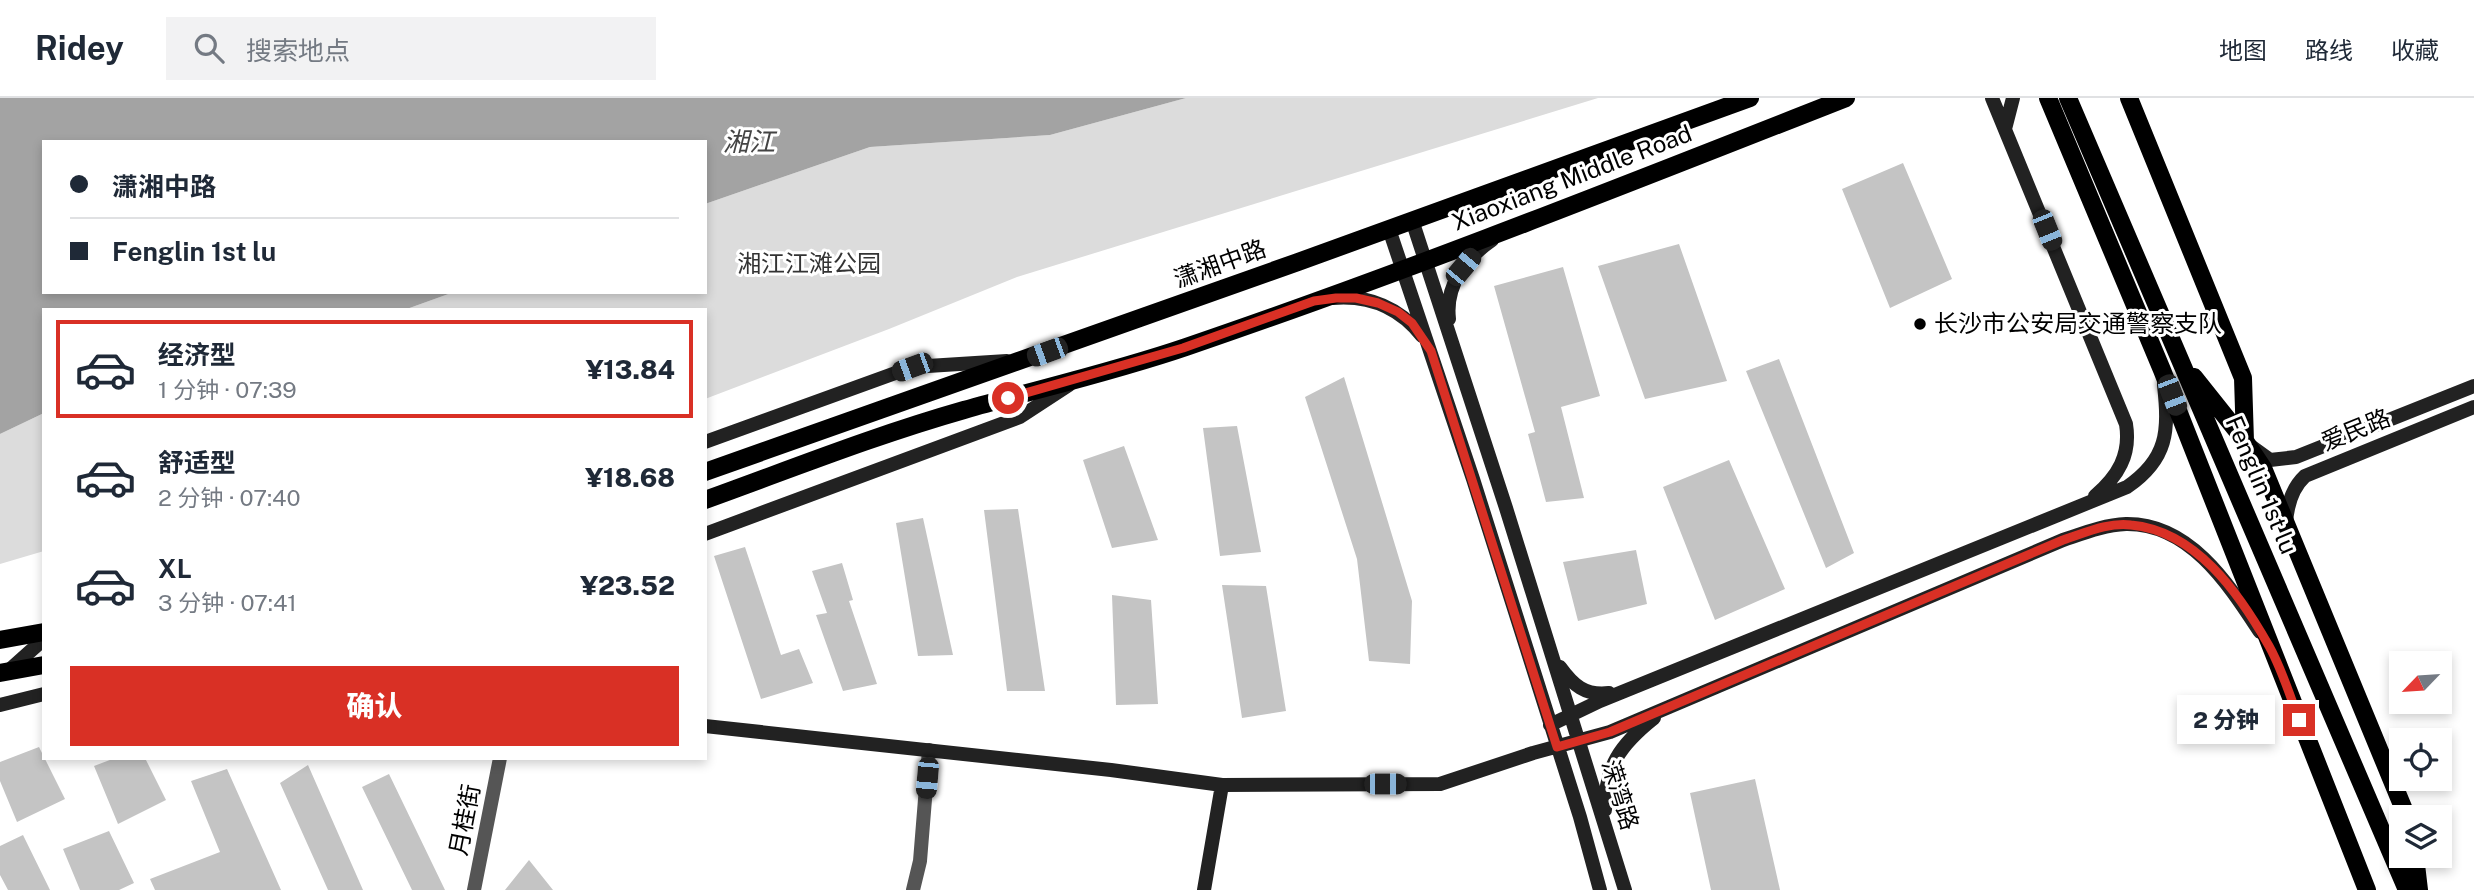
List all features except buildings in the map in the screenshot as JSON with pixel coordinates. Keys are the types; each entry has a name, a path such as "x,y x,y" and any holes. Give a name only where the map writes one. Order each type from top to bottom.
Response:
{"main road":[{"name":"潇湘中路","path":"707,471 1750,98"},
{"name":"Xiaoxiang Middle Road","path":"1314,301 1506,231 1846,98"},
{"path":"1992,98 2126,424 2129,440 2120,470 2088,503"},
{"path":"2005,129 2013,98"},
{"path":"2129,98 2243,378 2245,440 2270,460 2287,460 2474,386"},
{"name":"Fenglin 1st lu","path":"2068,99 2407,890"},
{"name":"Fenglin 1st lu","path":"2050,103 2162,370 2367,890"},
{"path":"1412,220 1453,348"},
{"path":"1389,229 1431,351 1600,890"},
{"path":"1453,348 1447,308 1452,287 1463,267 1477,251 1506,231"},
{"path":"707,499 876,438 962,410 1077,380 1183,348 1314,301 1356,298 1378,303 1398,312 1412,323 1431,351"},
{"name":"溁湾路","path":"1453,348 1552,653 1625,890"},
{"path":"2179,358 2245,440 2263,468 2402,805"},
{"path":"707,441 912,367 1022,360"},
{"path":"1550,725 1630,688 2127,487 2154,463 2163,447 2167,424 2162,370"},
{"path":"707,533 1020,416 1077,380"},
{"name":"爱民路","path":"2286,525 2287,506 2305,476 2474,407"},
{"path":"707,726 1111,770 1222,785 1440,784 1533,753 1610,732 2063,540 2101,527 2128,524 2173,536 2194,549 2212,566 2242,604 2270,648"},
{"path":"0,640 42,632"},
{"path":"0,675 42,641"},
{"path":"1552,653 1568,679 1582,691 1595,695 1630,688"},
{"path":"0,675 42,664"},
{"path":"0,705 42,694"},
{"path":"1611,839 1605,813 1606,788 1615,759 1642,728 1666,708"},
{"path":"1204,890 1222,785"},
{"path":"2416,868 2418,890"}],"street":[{"path":"913,890 920,861 929,750"},
{"name":"月桂街","path":"474,890 500,760"}],"green space":[{"name":"湘江江滩公园","path":"1186,98 1598,98 1017,277 707,398 707,308 410,308 448,294 707,294 707,203 870,147 1050,135"},
{"path":"42,414 42,552 0,564 0,434"}],"water":[{"name":"湘江","path":"0,98 1186,98 1050,135 870,147 707,203 707,140 42,140 42,294 448,294 410,308 42,308 42,414 0,434"}],"place":[{"name":"长沙市公安局交通警察支队","path":"1920,324"}],"route":[{"path":"1008,398 1183,348 1314,301 1356,298 1378,303 1398,312 1412,323 1431,351 1557,747 1610,732 2063,540 2101,527 2128,524 2173,536 2194,549 2212,566 2242,604 2270,648 2299,720"}]}
